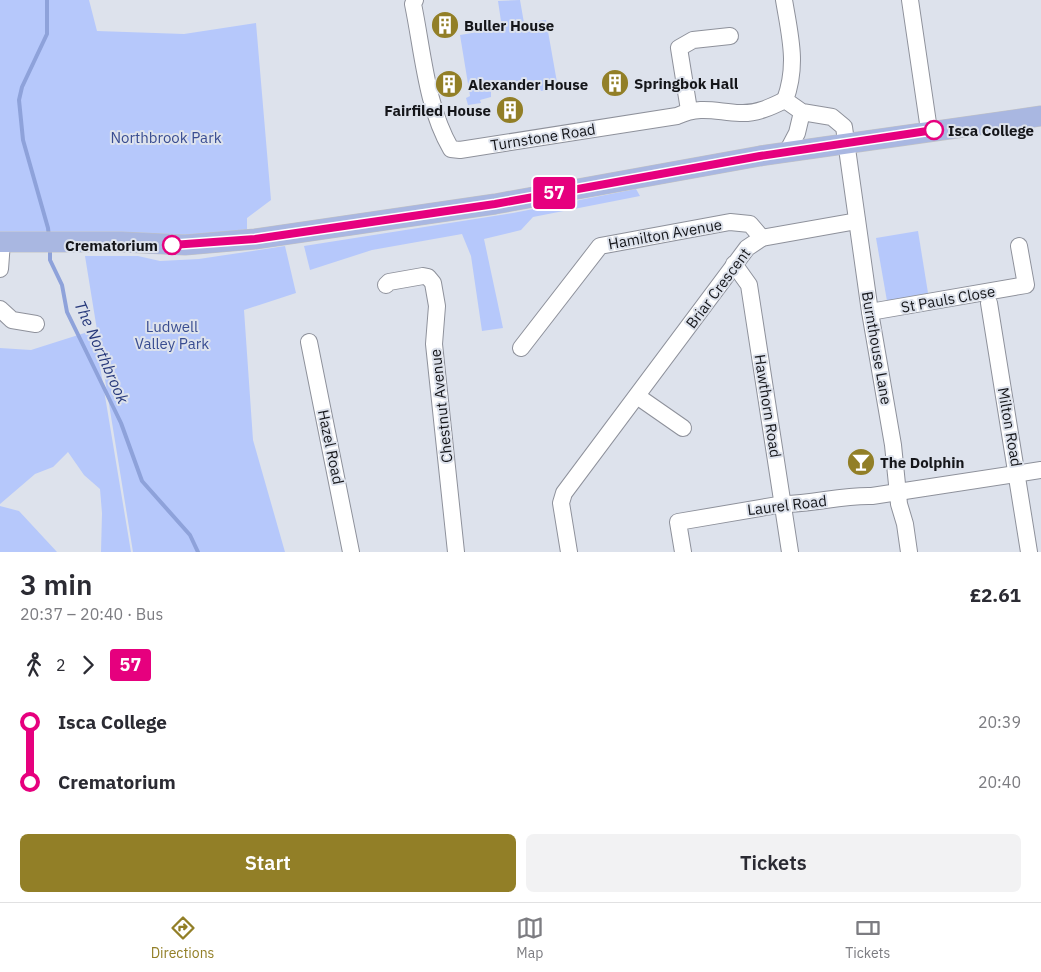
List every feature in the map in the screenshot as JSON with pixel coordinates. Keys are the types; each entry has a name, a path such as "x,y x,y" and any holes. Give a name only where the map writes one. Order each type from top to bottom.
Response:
{"main road":[{"path":"1,242 185,245 255,239 495,204 787,152 929,130 1041,116"}],"street":[{"name":"Turnstone Road","path":"415,0 413,4 430,99 443,136 451,149 460,150 677,116 689,110 715,109 740,113 757,112 785,100"},
{"path":"784,0 794,69 792,82 785,100 802,112 797,133 787,152"},
{"path":"910,0 929,130"},
{"path":"689,110 679,48 693,40 730,36"},
{"name":"Burnthouse Lane","path":"802,112 828,116 842,123 870,312 893,445 898,492 909,552"},
{"name":"Briar Crescent","path":"569,552 562,498 747,248 762,238 858,221"},
{"name":"Hamilton Avenue","path":"521,348 600,246 730,222 750,224 762,238"},
{"path":"0,269 1,242"},
{"name":"St Pauls Close","path":"870,312 1032,285 1019,246"},
{"name":"Hawthorn Road","path":"734,264 743,273 749,285 790,552"},
{"name":"Chestnut Avenue","path":"386,285 389,282 423,276 428,277 433,283 437,306 434,344 456,552"},
{"name":"Milton Road","path":"989,303 1018,474 1029,552"},
{"path":"0,309 12,320 36,324"},
{"name":"Hazel Road","path":"309,342 351,552"},
{"path":"637,396 683,428"},
{"name":"Laurel Road","path":"682,552 678,522 784,504 800,504 898,492 1041,470"}],"green space":[{"name":"Northbrook Park","path":"0,0 89,0 97,31 184,34 256,23 271,200 247,218 247,231 178,236 0,233"},
{"path":"520,0 524,23 546,20 558,88 541,91 539,86 526,88 525,85 491,91 491,97 480,100 481,103 468,105 466,98 470,96 460,35 502,28 498,1"},
{"path":"636,189 640,196 533,217 521,230 484,239 503,328 482,331 471,256 462,234 372,250 310,270 304,246 513,213"},
{"path":"918,231 928,293 887,301 876,238"},
{"name":"Ludwell Valley Park","path":"285,246 296,293 244,310 253,440 285,552 133,552 85,256 138,256 160,261 199,259"},
{"path":"94,330 131,552 101,552 102,513 100,489 84,475 68,452 53,467 35,474 0,504 0,348 31,350"},
{"path":"0,506 19,511 57,552 0,552"}],"waterway":[{"name":"The Northbrook","path":"47,0 47,34 22,87 19,100 23,140 49,237"},
{"name":"The Northbrook","path":"50,249 50,260 62,285 67,312 121,423 142,481 190,535 198,552"}],"bus line":[{"name":"57","path":"172,245 255,239 495,204 760,156 934,130"}],"place":[{"name":"Buller House","path":"445,25"},
{"name":"Springbok Hall","path":"615,83"},
{"name":"Alexander House","path":"449,84"},
{"name":"Fairfiled House","path":"510,110"},
{"name":"Isca College","path":"934,130"},
{"name":"Crematorium","path":"172,245"},
{"name":"The Dolphin","path":"861,462"}]}
